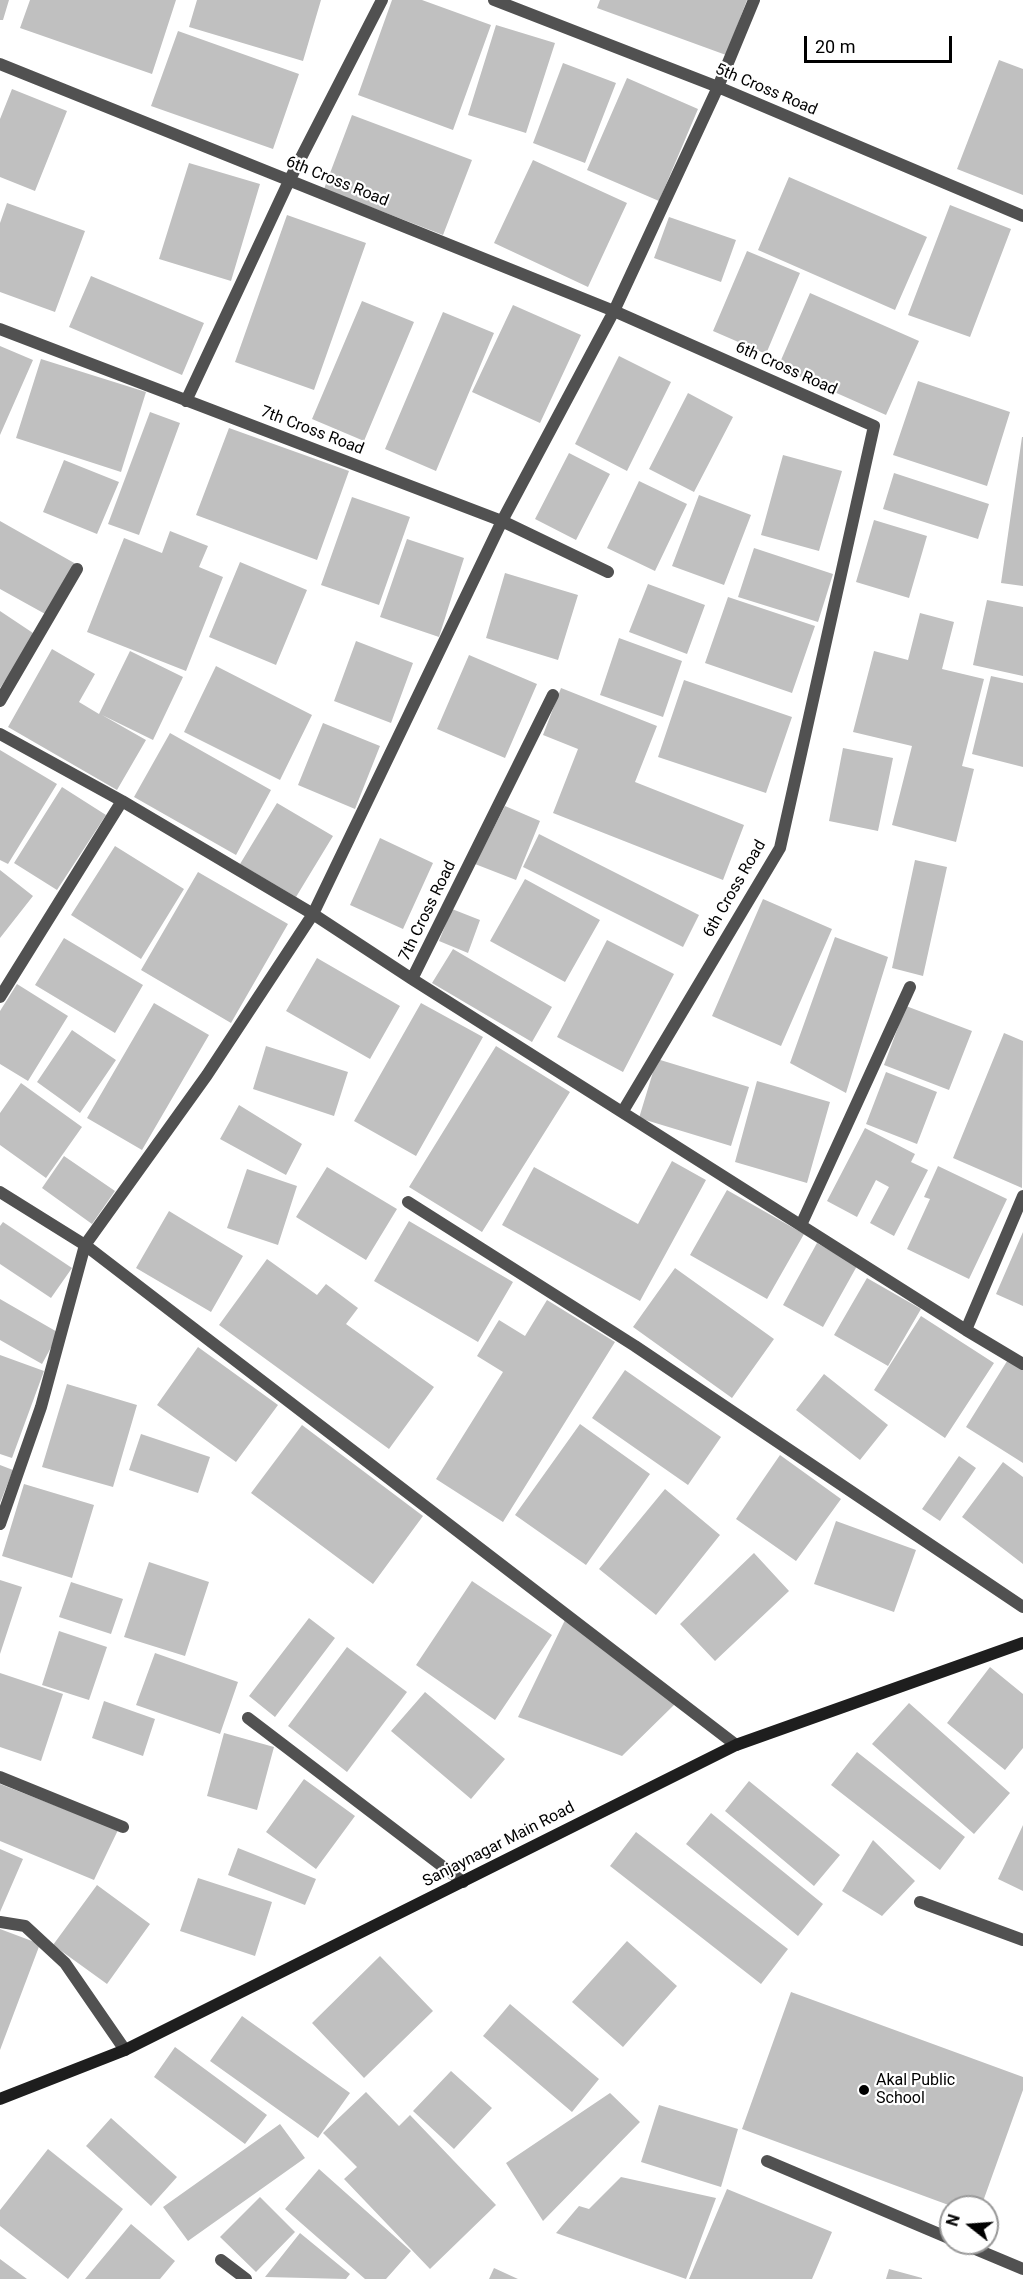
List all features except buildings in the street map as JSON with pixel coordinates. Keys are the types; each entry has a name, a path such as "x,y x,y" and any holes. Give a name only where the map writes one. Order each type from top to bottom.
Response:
{"street":[{"path":"186,401 289,181 382,0"},
{"name":"5th Cross Road","path":"495,0 718,87 1023,216"},
{"path":"0,1524 40,1407 85,1245 207,1075 314,914 502,521 614,311 718,87 754,0"},
{"name":"6th Cross Road","path":"0,64 614,311 874,426 780,848 623,1111"},
{"name":"7th Cross Road","path":"0,330 502,521 608,572"},
{"path":"0,701 77,569"},
{"name":"7th Cross Road","path":"412,980 553,695"},
{"path":"0,734 122,801 314,914 412,980 1023,1364"},
{"path":"0,997 122,801"},
{"path":"801,1225 910,987"},
{"path":"0,1192 85,1245 736,1745"},
{"path":"966,1330 1023,1196"},
{"path":"408,1202 634,1346 1023,1607"},
{"name":"Sanjaynagar Main Road","path":"0,2099 125,2050 736,1745 1023,1643"},
{"path":"248,1718 463,1882"},
{"path":"0,1777 123,1827"},
{"path":"920,1902 1023,1940"},
{"path":"0,1922 25,1926 65,1963 125,2050"},
{"path":"767,2161 939,2234"},
{"path":"990,2255 1023,2269"},
{"path":"221,2260 246,2279"}],"place":[{"name":"Akal Public School","path":"864,2090"}]}
